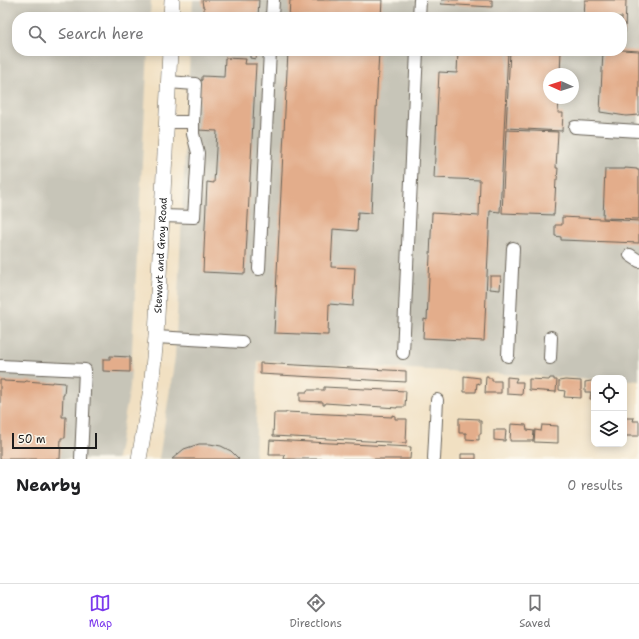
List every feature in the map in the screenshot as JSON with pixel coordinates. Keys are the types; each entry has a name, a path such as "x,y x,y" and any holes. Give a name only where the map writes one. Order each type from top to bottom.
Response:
{"main road":[{"path":"171,12 172,0"},
{"name":"Stewart and Gray Road","path":"139,459 151,389 156,337 170,56"}],"street":[{"path":"272,12 273,0"},
{"path":"419,12 420,0"},
{"path":"259,269 270,56"},
{"path":"403,353 417,56"},
{"path":"162,216 194,217 198,153 193,134 195,84 168,82"},
{"path":"166,122 194,122"},
{"path":"575,128 639,130"},
{"path":"508,356 513,248"},
{"path":"156,337 242,342"},
{"path":"550,358 551,337"},
{"path":"0,366 85,370 81,459"},
{"path":"434,459 437,400"}],"shaded area":[{"path":"0,0 151,0 150,12 12,12 12,56 148,56 130,387 117,459 0,459"},
{"path":"193,0 639,0 639,381 627,380 627,375 591,375 591,379 258,361 255,459 159,459 175,357 190,56 627,56 627,12 192,12"}],"building":[{"path":"202,0 259,0 258,12 204,12"},
{"path":"290,0 382,0 381,12 289,12"},
{"path":"442,0 492,0 492,7 441,4"},
{"path":"585,0 626,0 626,12 584,12"},
{"path":"627,50 639,51 639,115 626,116 600,112 603,56 627,56"},
{"path":"250,56 256,56 256,59 250,58"},
{"path":"288,56 379,56 371,213 358,212 357,231 333,229 331,267 355,268 353,306 329,304 328,335 274,333"},
{"path":"458,56 508,56 500,212 490,211 484,341 423,338 424,319 427,320 432,213 479,216 480,180 434,178 439,72 457,73"},
{"path":"510,56 561,56 560,68 543,68 543,104 559,104 558,113 563,113 562,131 506,128"},
{"path":"225,58 246,59 245,64 256,64 245,274 203,272 207,182 214,183 217,131 198,130 201,80 202,76 224,77"},
{"path":"506,130 558,132 556,168 558,168 554,215 502,213"},
{"path":"625,168 639,170 639,219 603,218 605,169"},
{"path":"562,217 639,221 639,243 561,240 561,237 555,236 555,225 562,225"},
{"path":"490,276 501,276 500,290 490,289"},
{"path":"110,356 130,357 130,372 103,371 103,359 110,359"},
{"path":"260,363 406,371 406,382 260,374"},
{"path":"464,376 480,378 480,384 477,383 476,392 464,392"},
{"path":"486,376 488,376 488,378 492,378 492,381 501,381 501,393 485,393"},
{"path":"507,377 517,378 515,382 523,382 522,395 507,394"},
{"path":"550,378 557,380 556,392 529,390 529,379 549,380"},
{"path":"0,380 65,383 62,417 66,417 65,438 61,438 60,459 0,459"},
{"path":"559,381 581,381 581,398 564,397 565,391 559,390"},
{"path":"591,381 591,392 585,392 585,382"},
{"path":"324,387 406,391 405,407 397,408 325,403 325,405 323,405 323,402 300,401 300,392 307,392 307,390 324,390"},
{"path":"286,412 392,417 392,415 395,416 395,419 407,419 406,443 273,436 274,413"},
{"path":"459,418 479,419 479,421 481,421 481,434 479,434 479,440 466,439 466,433 459,433"},
{"path":"627,418 634,418 633,421 639,421 639,436 627,436"},
{"path":"511,424 526,425 527,430 534,431 533,441 510,441"},
{"path":"542,425 558,426 558,443 534,442 535,430 541,431"},
{"path":"494,430 506,430 505,441 494,440"},
{"path":"270,440 411,447 410,459 284,459 285,455 269,455"},
{"path":"199,444 221,446 231,451 239,459 172,459 184,449"},
{"path":"461,454 476,454 476,459 461,459"}]}
